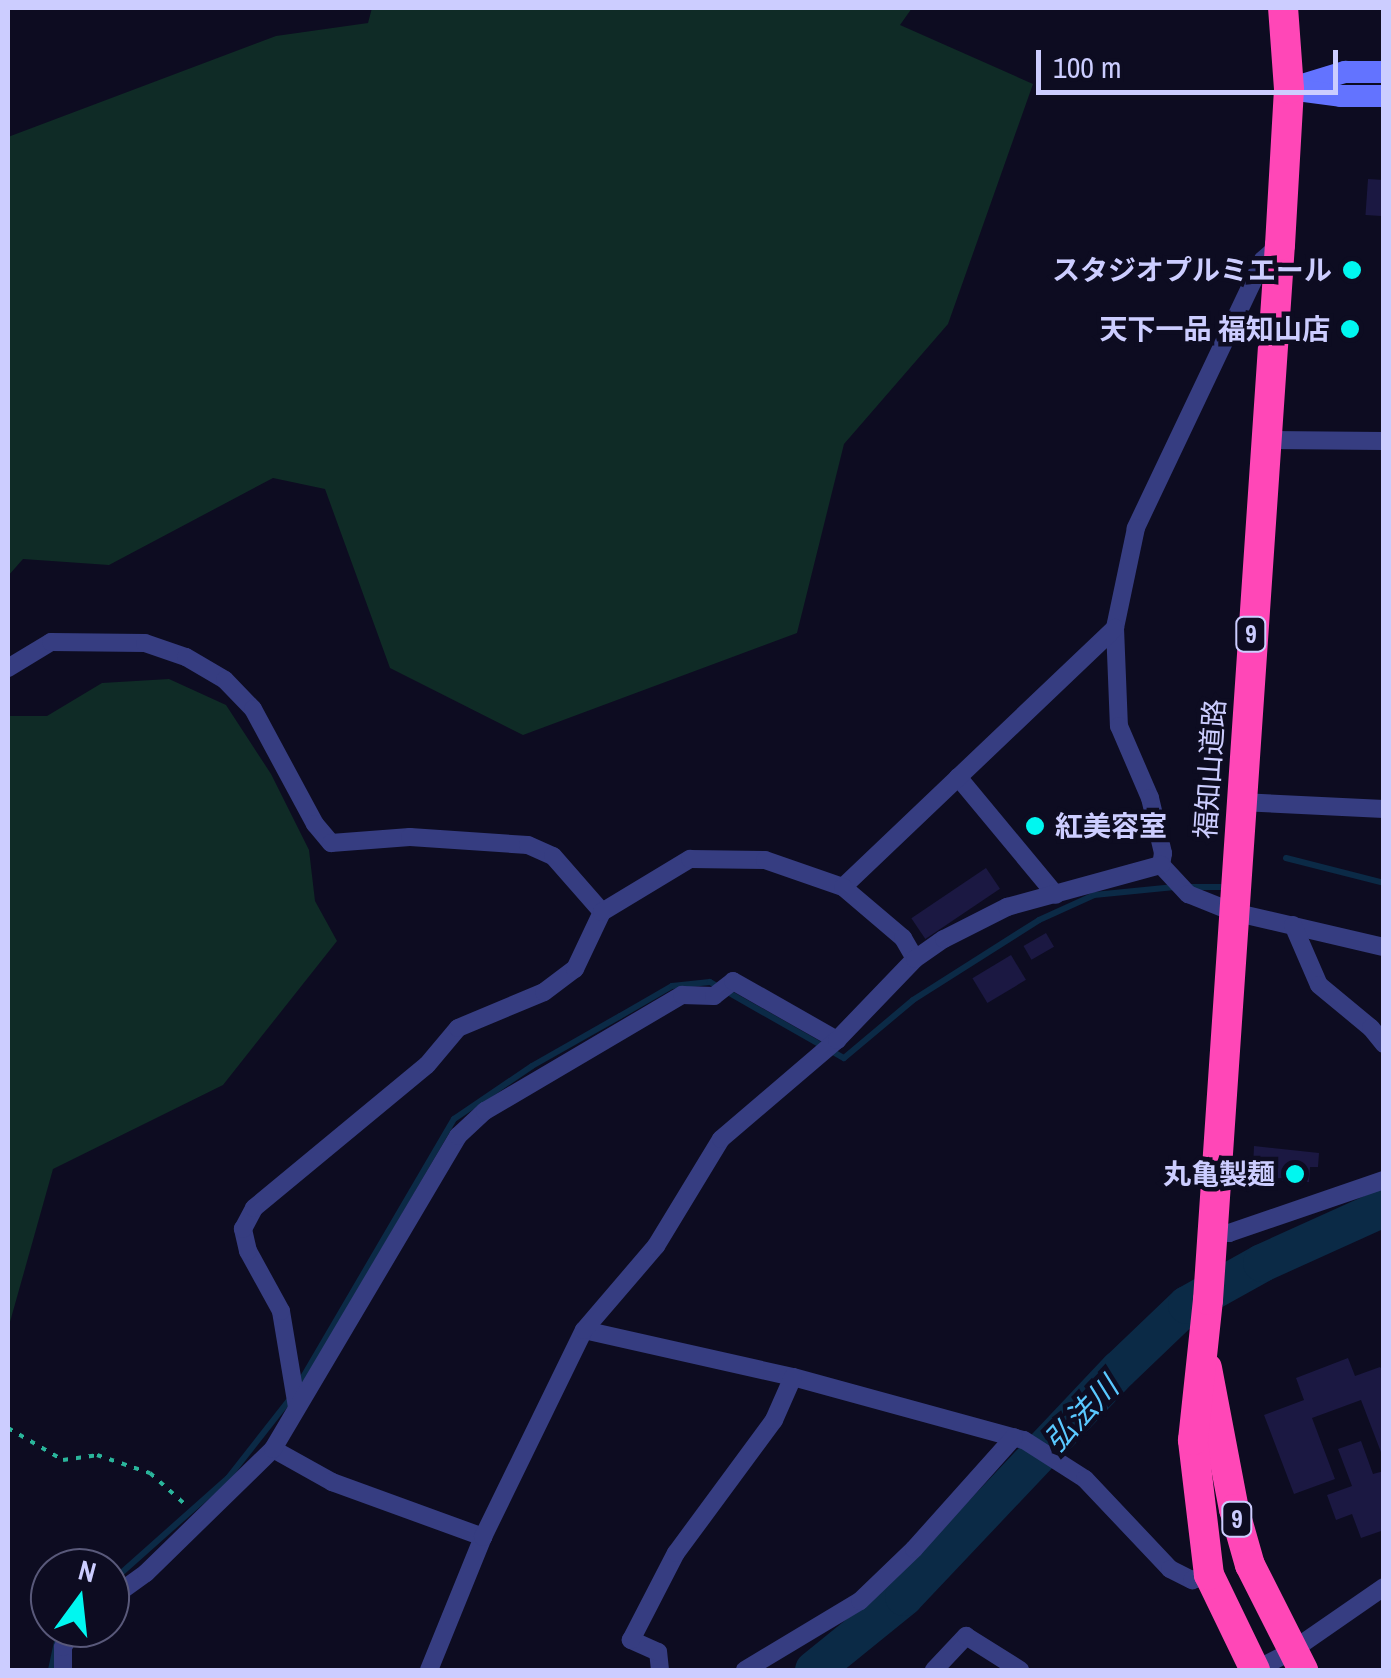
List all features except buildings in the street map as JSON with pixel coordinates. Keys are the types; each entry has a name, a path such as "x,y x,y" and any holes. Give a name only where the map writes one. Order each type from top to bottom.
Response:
{"highway":[{"name":"福知山道路","path":"1255,1670 1209,1575 1193,1440 1204,1355 1280,245 1289,88 1283,8"},
{"name":"福知山道路","path":"1204,1355 1244,1546 1297,1661"}],"main road":[{"path":"1289,88 1345,72 1384,72"},
{"path":"1289,88 1341,96 1384,96"}],"street":[{"path":"1161,865 1163,852 1150,798 1119,726 1115,628 1136,528 1262,260 1280,245"},
{"path":"1264,440 1384,441"},
{"path":"843,887 1115,628"},
{"path":"8,668 51,642 145,643 186,657 225,680 254,709 315,824 330,843 410,837 528,844 553,856 602,912"},
{"path":"958,778 1056,895"},
{"path":"1240,802 1384,809"},
{"path":"297,1408 281,1311 248,1251 244,1229 254,1208 428,1064 458,1028 544,992 575,969 602,912 690,860 766,860 843,887 903,938 915,959"},
{"path":"428,1670 483,1537 584,1330 656,1246 721,1139 836,1040 915,959 1007,907 1161,865"},
{"path":"1161,865 1188,894 1233,912 1384,947"},
{"path":"1293,926 1320,984 1374,1020 1384,1044"},
{"path":"130,1582 202,1520 273,1449 458,1136 485,1111 682,995 714,996 733,981 836,1040"},
{"path":"1212,1231 1230,1233 1384,1180"},
{"path":"584,1330 793,1377 1014,1437 1085,1479 1170,1569 1192,1580 1209,1575"},
{"path":"660,1670 658,1652 632,1640 676,1552 774,1420 793,1377"},
{"path":"745,1670 860,1601 914,1549 1014,1437"},
{"path":"273,1449 332,1482 483,1537"},
{"path":"1255,1670 1297,1661 1384,1587"},
{"path":"934,1670 966,1636 1020,1670"}],"path":[{"path":"8,1428 63,1460 97,1455 150,1473 202,1520"}],"green space":[{"path":"372,8 912,8 900,25 1033,84 948,324 844,444 797,633 523,735 390,668 325,489 273,478 109,565 23,559 8,576 8,137 276,36 368,23"},
{"path":"169,679 226,705 271,774 309,850 315,901 337,941 223,1085 53,1169 8,1329 8,716 47,716 102,683"}],"waterway":[{"path":"1286,858 1384,883"},
{"path":"299,1384 454,1119 532,1066 672,986 710,982 844,1058 913,1000 1039,920 1094,895 1175,887"},
{"path":"1188,887 1221,887"},
{"name":"弘法川","path":"814,1670 904,1597 1119,1370 1187,1305 1262,1263 1384,1208"},
{"path":"130,1565 228,1478 290,1399"},
{"path":"51,1670 56,1648"}],"place":[{"name":"スタジオプルミエール","path":"1352,270"},
{"name":"天下一品 福知山店","path":"1350,329"},
{"name":"紅美容室","path":"1035,826"},
{"name":"丸亀製麺","path":"1295,1174"}]}
